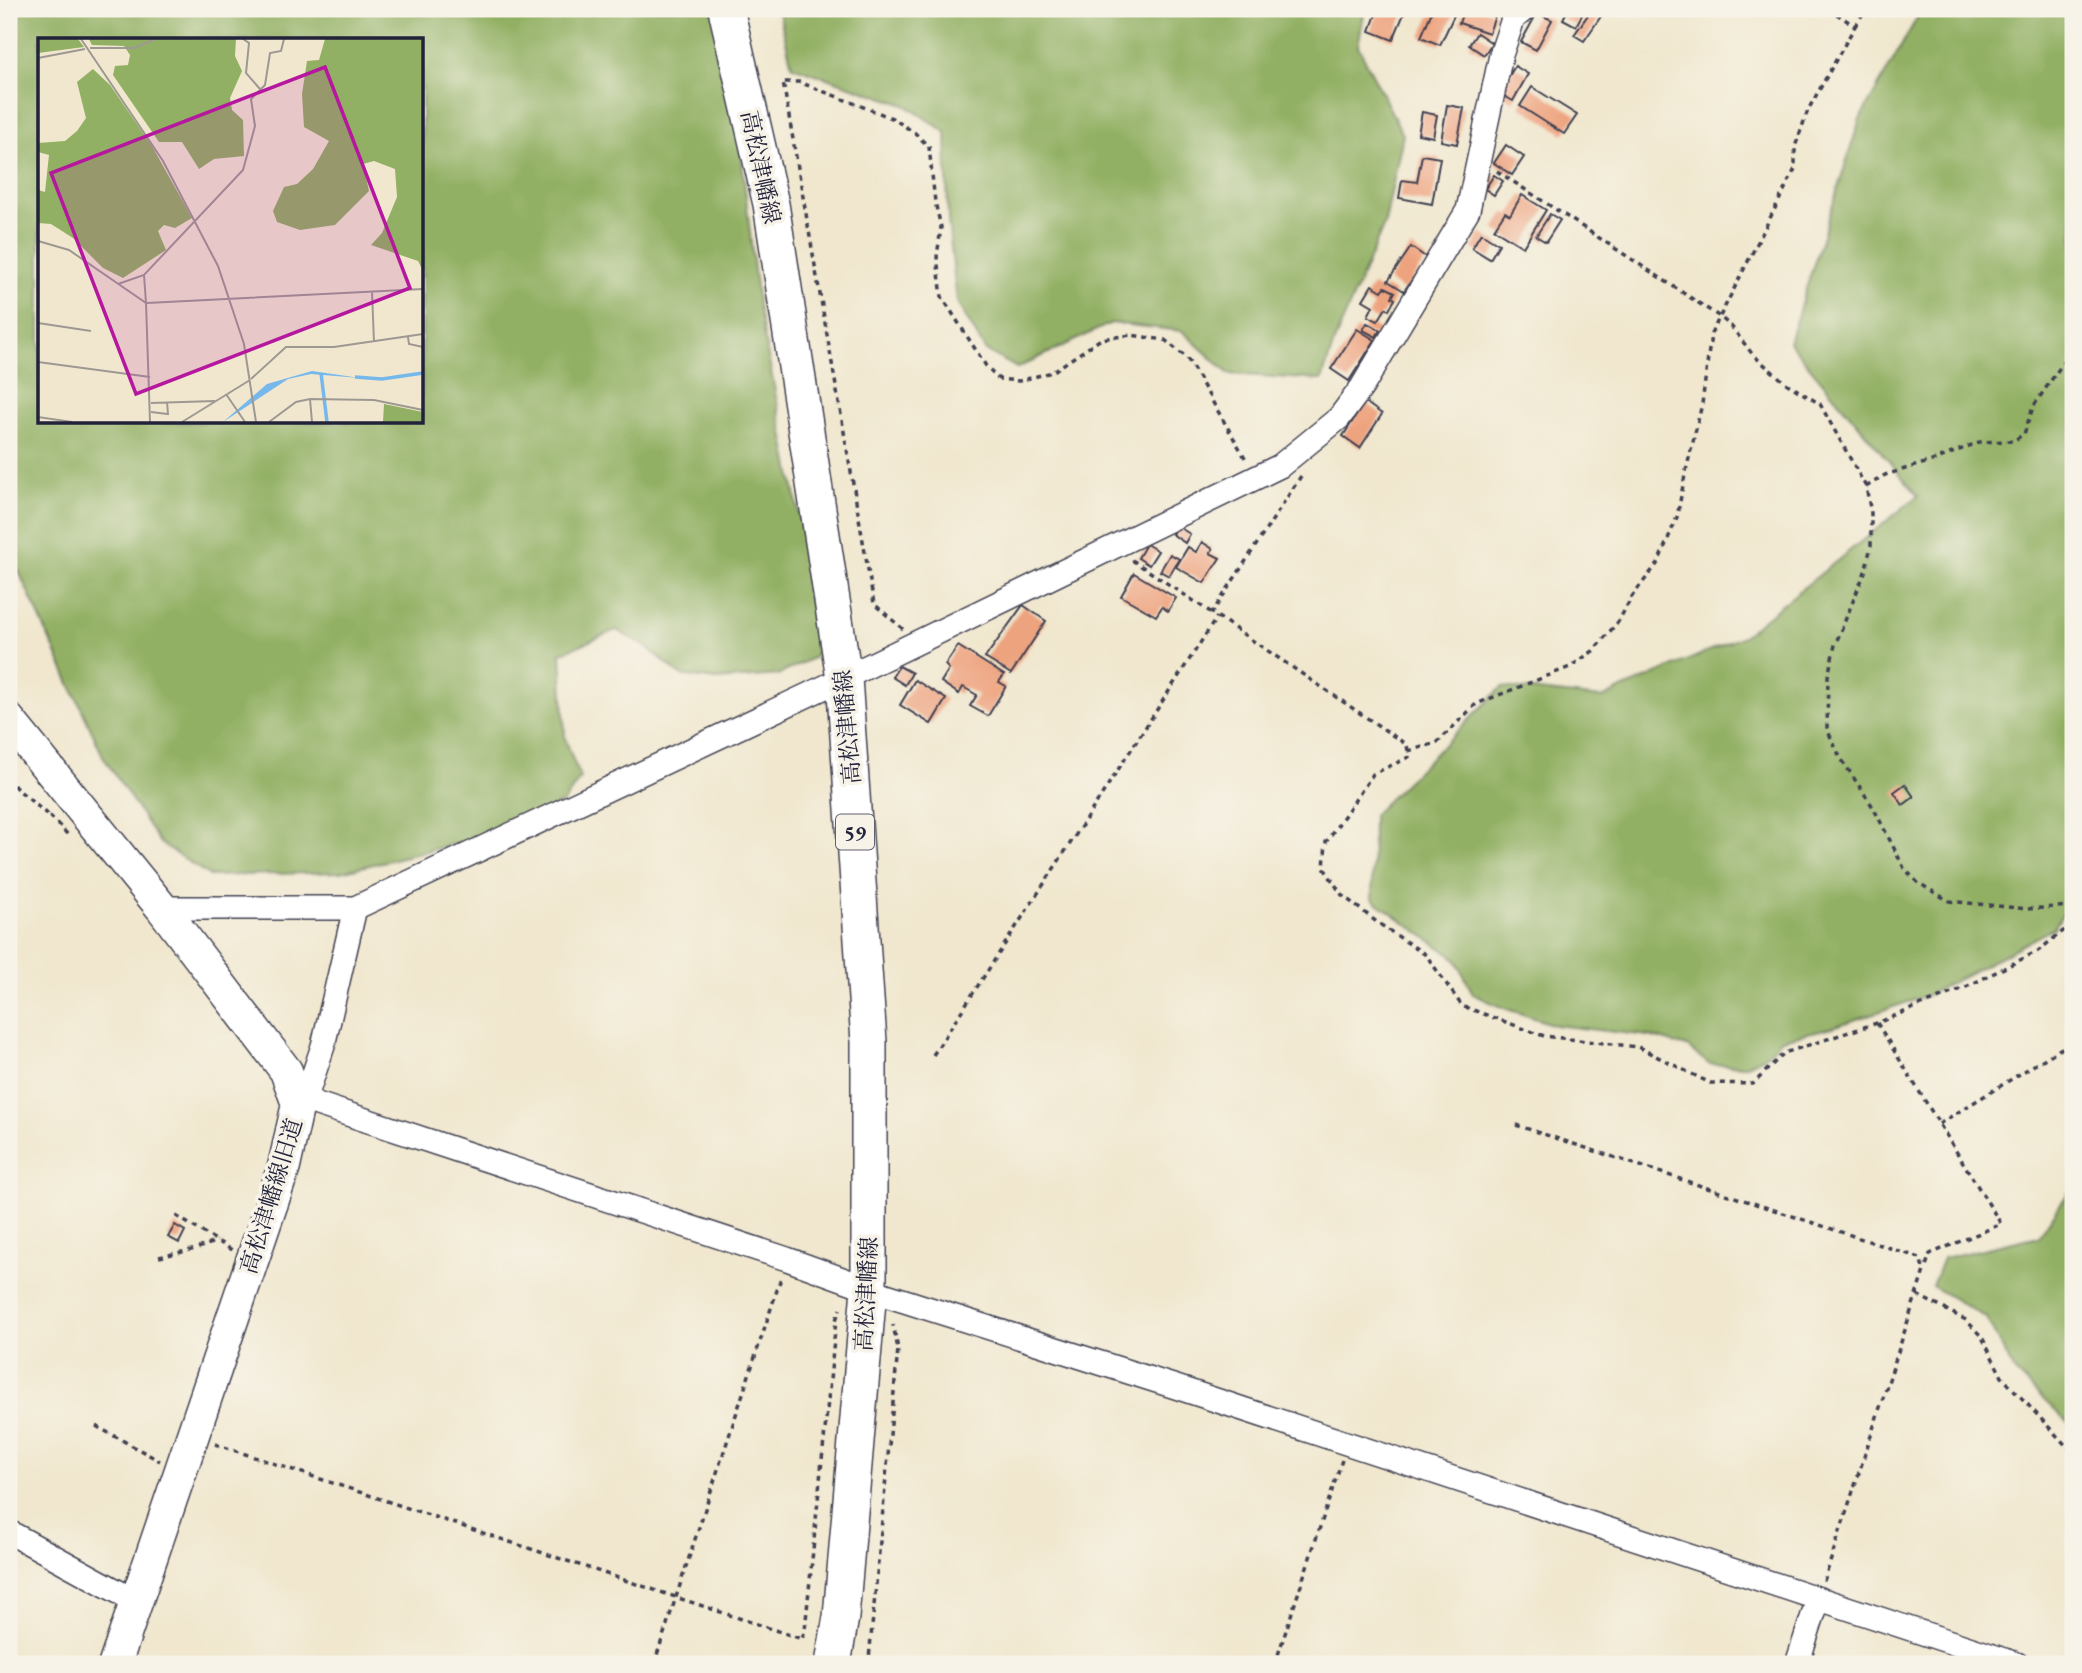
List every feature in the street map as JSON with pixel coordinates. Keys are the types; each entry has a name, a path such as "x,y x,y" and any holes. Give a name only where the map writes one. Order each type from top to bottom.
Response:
{"main road":[{"name":"高松津幡線","path":"726,9 771,204 845,678 869,1042 869,1289 841,1617 833,1664"}],"street":[{"path":"162,908 355,908 845,678 1280,466 1339,418 1362,387 1468,209 1501,55 1513,19 1525,9"},
{"name":"高松津幡線旧道","path":"9,720 162,908 286,1071 301,1102 284,1167 115,1664"},
{"path":"355,908 323,1046 301,1102 2017,1664"},
{"path":"9,1532 135,1601"},
{"path":"1797,1664 1818,1600"}],"path":[{"path":"1829,9 1855,26"},
{"path":"1408,751 1437,743 1476,704 1570,667 1593,651 1618,622 1633,595 1658,563 1677,517 1700,416 1711,334 1795,169 1795,147 1808,110 1866,9"},
{"path":"916,644 874,604 783,82 799,82 891,118 915,133 929,147 935,202 941,227 937,257 942,297 986,366 999,379 1019,381 1052,372 1101,339 1131,335 1165,340 1186,358 1257,478"},
{"path":"1478,159 1720,317 1731,326 1753,355 1786,383 1820,404 1867,487 1871,513 1871,546 1865,572 1835,645 1828,676 1828,729 1840,757 1873,807 1904,868 1917,882 1932,892 1950,901 1969,904 2027,909 2072,906"},
{"path":"1867,487 1885,475 1935,460 1979,442 2013,441 2024,434 2033,407 2073,348"},
{"path":"1212,613 1302,475"},
{"path":"1113,548 1407,745 1409,757 1373,774 1326,842 1324,868 1342,895 1426,955 1462,1006 1544,1036 1638,1047 1710,1083 1753,1084 1784,1053 1877,1023 1976,982 2038,951 2073,925 2073,883"},
{"path":"933,1055 1217,617"},
{"path":"9,776 15,787 50,816 78,808"},
{"path":"1818,1600 1930,1254 2001,1224 1877,1023"},
{"path":"1939,1124 2073,1041"},
{"path":"1516,1125 1920,1258 1924,1271"},
{"path":"176,1216 253,1260"},
{"path":"159,1257 182,1253 217,1241"},
{"path":"654,1664 787,1259"},
{"path":"193,1436 802,1639 806,1630 836,1320 869,1289 898,1349 869,1659 884,1664"},
{"path":"1917,1294 1966,1320 1982,1337 2002,1377 2073,1453"},
{"path":"96,1426 181,1471"},
{"path":"1275,1664 1347,1444"}],"green space":[{"path":"9,9 716,9 733,80 758,305 801,524 817,656 778,675 716,680 680,675 648,648 616,630 561,653 565,738 580,778 564,802 496,834 341,872 210,876 160,843 104,758 9,550"},
{"path":"778,9 1365,9 1358,46 1403,135 1385,222 1334,342 1322,380 1229,374 1182,331 1111,323 1017,368 985,350 957,302 948,220 946,132 905,105 792,66"},
{"path":"1922,9 2073,9 2073,869 2067,907 2054,928 1926,996 1833,1027 1782,1039 1764,1057 1744,1066 1709,1064 1687,1047 1649,1036 1555,1025 1501,1007 1473,994 1456,959 1372,899 1373,815 1502,687 1602,698 1743,636 1918,496 1789,342 1860,119"},
{"path":"2073,1186 2073,1428 2015,1372 1986,1318 1932,1286 1943,1258 2039,1236"}],"building":[{"path":"1378,9 1406,9 1393,40 1370,31"},
{"path":"1433,9 1457,9 1440,45 1421,37"},
{"path":"1464,9 1483,9 1496,13 1489,33 1459,23"},
{"path":"1568,9 1585,9 1576,26 1563,19"},
{"path":"1592,9 1606,9 1584,41 1574,35"},
{"path":"1537,13 1552,20 1536,50 1521,42"},
{"path":"1477,33 1492,43 1484,55 1469,45"},
{"path":"1515,66 1528,74 1513,101 1499,93"},
{"path":"1532,87 1577,115 1564,134 1520,106"},
{"path":"1447,105 1464,108 1457,144 1441,141"},
{"path":"1422,112 1437,115 1433,137 1418,134"},
{"path":"1506,145 1524,157 1512,175 1494,163"},
{"path":"1422,155 1440,158 1432,204 1399,198 1402,180 1417,182"},
{"path":"1494,175 1503,181 1494,195 1485,189"},
{"path":"1522,195 1546,210 1523,247 1494,229 1505,212 1510,215"},
{"path":"1550,214 1560,220 1546,242 1536,236"},
{"path":"1481,233 1499,244 1490,259 1472,248"},
{"path":"1411,247 1427,258 1404,291 1388,281"},
{"path":"1372,285 1382,291 1385,287 1395,292 1392,297 1395,299 1389,310 1386,308 1378,321 1368,316 1373,306 1363,300"},
{"path":"1367,323 1380,330 1376,337 1363,330"},
{"path":"1357,329 1375,340 1349,381 1331,369"},
{"path":"1365,402 1382,414 1360,448 1343,436"},
{"path":"1177,526 1190,534 1185,543 1172,534"},
{"path":"1202,542 1213,549 1210,553 1220,558 1204,583 1176,567 1188,547 1196,552"},
{"path":"1146,544 1158,551 1149,565 1138,558"},
{"path":"1170,554 1179,559 1169,576 1160,571"},
{"path":"1134,573 1176,598 1168,611 1162,607 1156,616 1121,596"},
{"path":"1023,605 1046,621 1011,674 985,658"},
{"path":"958,646 1004,675 999,682 1006,686 988,716 970,706 977,695 963,687 959,694 941,682 949,669 945,665"},
{"path":"899,666 912,673 905,685 892,677"},
{"path":"915,680 946,699 931,724 900,705"},
{"path":"1905,784 1914,797 1903,805 1894,792"},
{"path":"175,1225 185,1231 179,1243 168,1237"}]}
